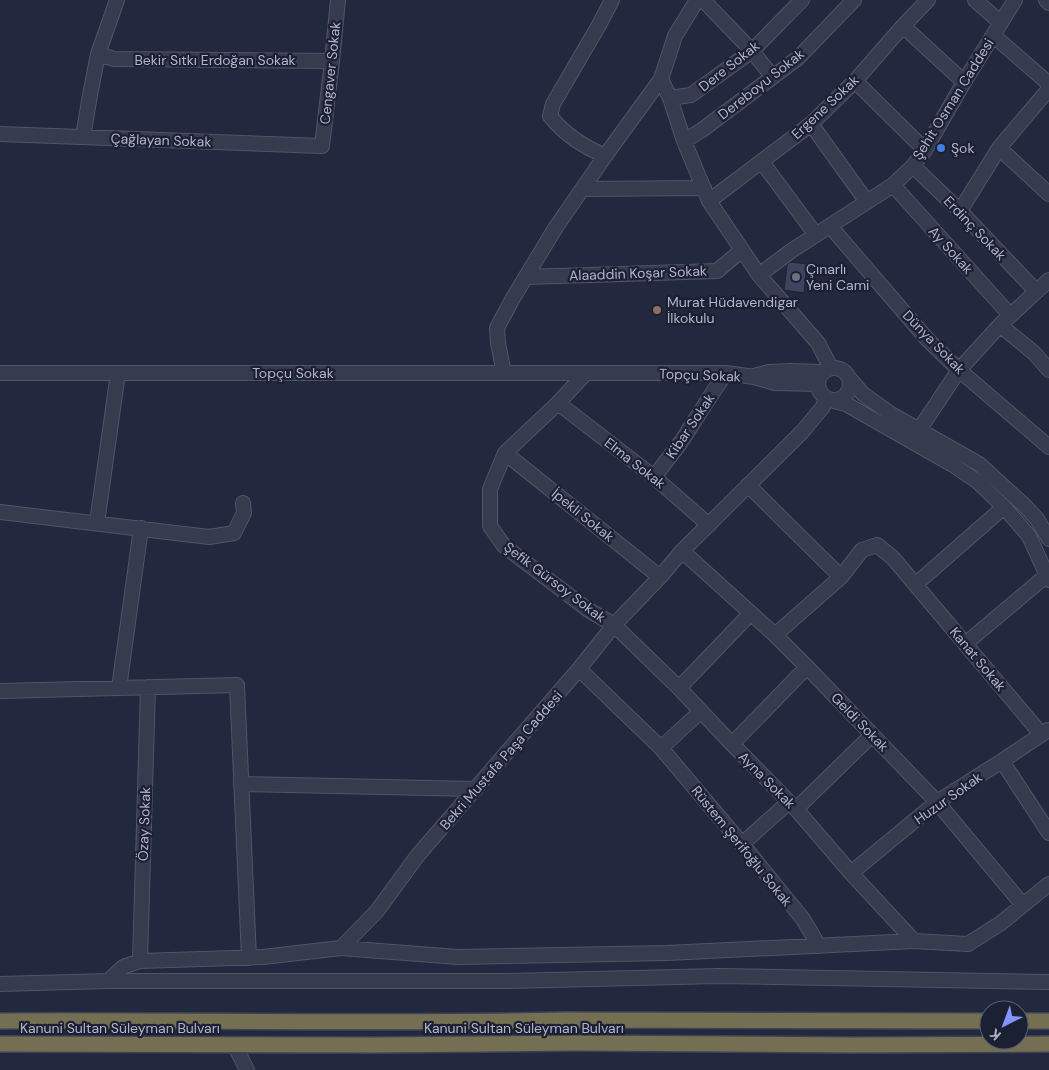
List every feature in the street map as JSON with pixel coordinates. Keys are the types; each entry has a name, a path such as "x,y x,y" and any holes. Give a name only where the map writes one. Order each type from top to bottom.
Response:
{"highway":[{"name":"Kanuni Sultan Süleyman Bulvarı","path":"0,1021 979,1021"},
{"path":"1029,1021 1049,1021"},
{"name":"Kanuni Sultan Süleyman Bulvarı","path":"0,1044 1049,1044"}],"street":[{"path":"83,136 98,54 117,0"},
{"name":"Cengaver Sokak","path":"322,146 338,0"},
{"path":"605,156 574,140 550,116 553,104 612,0"},
{"path":"504,373 497,328 556,227 661,78 675,36 697,0"},
{"path":"704,0 752,51 772,76"},
{"name":"Dere Sokak","path":"670,98 691,95 752,51 802,0"},
{"name":"Dereboyu Sokak","path":"684,141 702,130 798,58 854,0"},
{"name":"Ergene Sokak","path":"707,194 762,162 811,124 855,81 928,0"},
{"path":"975,0 1001,22"},
{"name":"Şehit Osman Caddesi","path":"760,275 791,251 867,202 913,166 925,150 1014,0"},
{"path":"1046,0 1049,3"},
{"path":"903,26 964,82"},
{"path":"993,35 1049,84"},
{"name":"Bekir Sıtkı Erdoğan Sokak","path":"98,54 114,59 332,61"},
{"path":"661,78 670,98 684,141 707,194 760,275 818,342 824,375 820,393 830,400 846,404 953,465 978,482 1004,507 1029,536 1048,578 965,644"},
{"path":"855,81 925,150"},
{"path":"960,211 999,148 1049,89"},
{"path":"811,124 867,202"},
{"name":"Çağlayan Sokak","path":"0,134 322,146"},
{"path":"999,148 1049,194"},
{"path":"762,162 816,235"},
{"name":"Erdinç Sokak","path":"913,166 960,211 1036,291"},
{"name":"Ay Sokak","path":"892,184 1049,370"},
{"path":"582,189 707,194"},
{"name":"Dünya Sokak","path":"830,226 927,339 1049,447"},
{"name":"Alaaddin Koşar Sokak","path":"526,277 717,271 742,250"},
{"path":"920,430 960,370 1005,320 1049,280"},
{"path":"824,375 842,369 863,394 891,414 979,464 1025,506 1037,519 1049,539"},
{"name":"Topçu Sokak","path":"0,373 726,373 775,382 824,375"},
{"path":"98,523 118,373"},
{"path":"505,452 558,403 586,373"},
{"name":"Kibar Sokak","path":"654,477 681,442 726,373"},
{"path":"830,400 839,400 848,393 850,379"},
{"name":"Bekri Mustafa Paşa Caddesi","path":"341,948 376,911 418,855 579,670 614,625 682,551 802,432 830,400"},
{"name":"Elma Sokak","path":"558,403 654,477 709,525"},
{"name":"İpekli Sokak","path":"505,452 660,577"},
{"name":"Şefik Gürsoy Sokak","path":"505,452 490,490 490,526 504,546 587,609 614,625"},
{"path":"748,485 841,577 775,635"},
{"path":"0,512 209,537 234,533 244,513 243,504"},
{"path":"916,584 1004,507"},
{"path":"119,688 140,528"},
{"name":"Kanat Sokak","path":"841,577 862,550 877,545 893,558 965,644 1045,732"},
{"name":"Geldi Sokak","path":"682,551 807,666 937,802 1023,905"},
{"path":"679,688 751,613"},
{"name":"Ayna Sokak","path":"614,625 679,688 793,805 914,941"},
{"path":"732,744 807,666"},
{"name":"Rüstem Şerifoğlu Sokak","path":"579,670 661,748 802,919 819,946"},
{"path":"0,691 237,684 249,958"},
{"name":"Özay Sokak","path":"140,962 148,687"},
{"path":"661,748 701,711"},
{"name":"Huzur Sokak","path":"852,873 937,802 1045,732"},
{"path":"742,844 793,805 872,735"},
{"path":"1002,761 1049,833"},
{"path":"241,784 476,789"},
{"path":"108,981 123,967 140,962 263,958 341,948 458,957 666,953 914,941 968,944 1001,922 1049,884"},
{"path":"0,984 108,981 490,981 719,976 1049,982"},
{"path":"234,1044 247,1070"}],"building":[{"name":"Çınarlı Yeni Cami","path":"790,262 807,264 804,293 784,290 787,265"}],"place":[{"name":"Şok","path":"941,148"},
{"name":"Çınarlı Yeni Cami","path":"796,277"},
{"name":"Murat Hüdavendigar İlkokulu","path":"657,310"}]}
